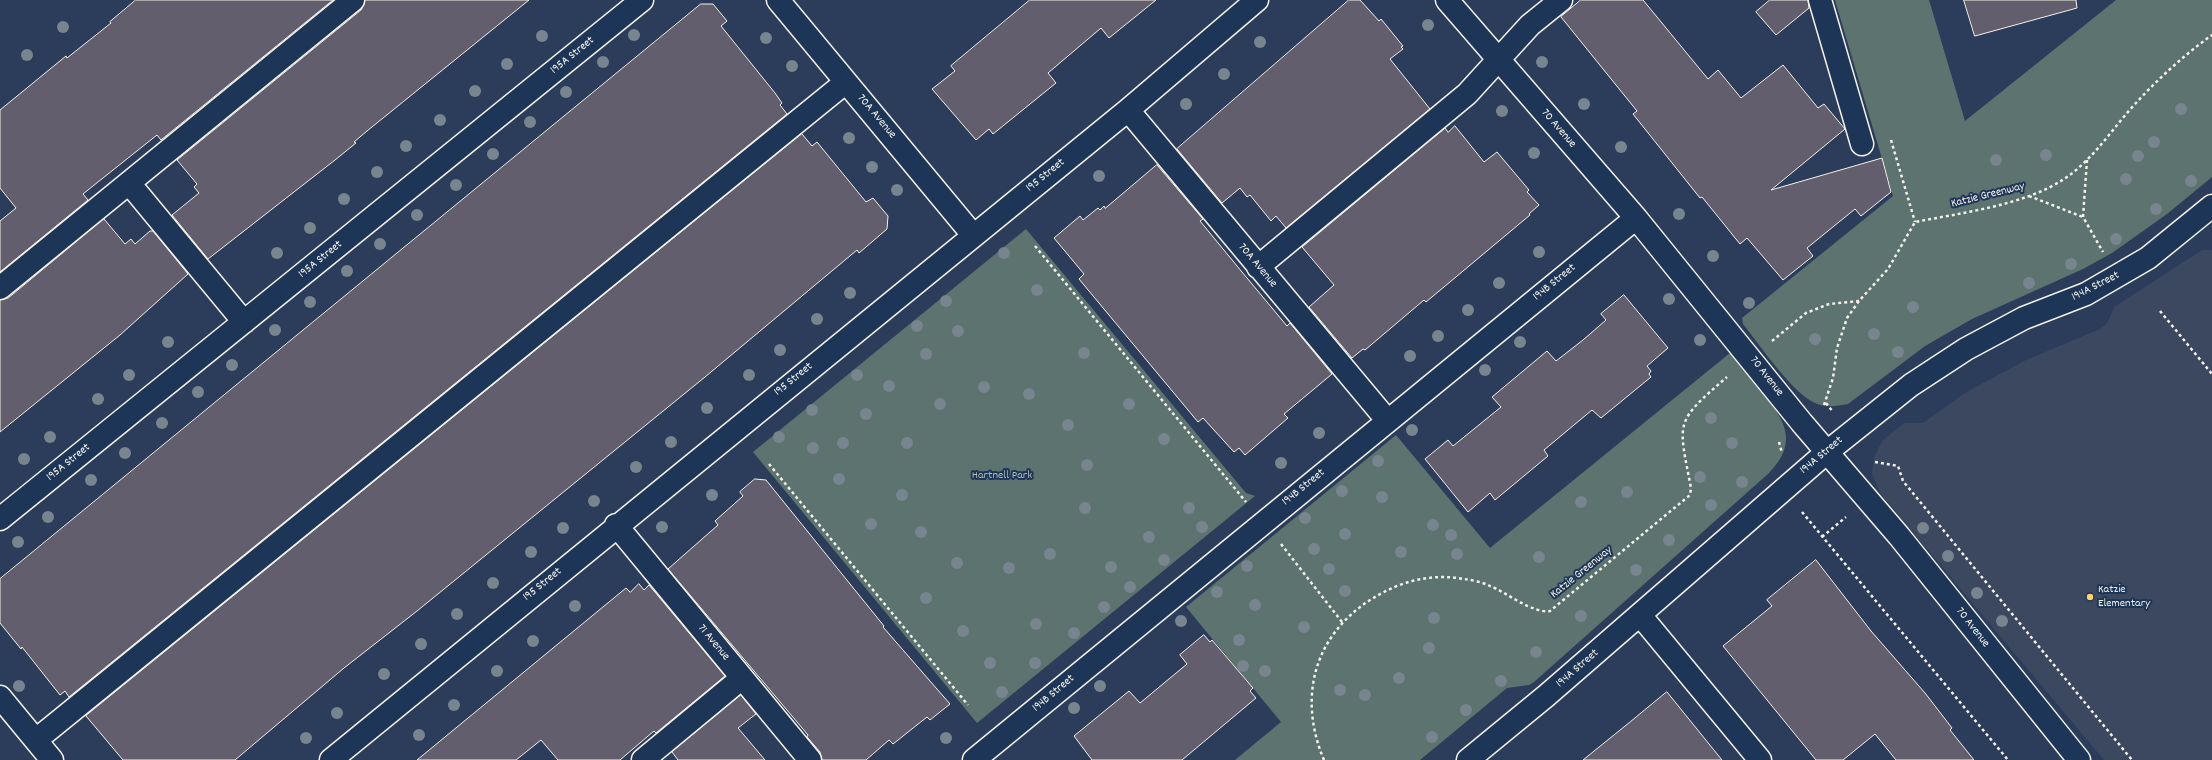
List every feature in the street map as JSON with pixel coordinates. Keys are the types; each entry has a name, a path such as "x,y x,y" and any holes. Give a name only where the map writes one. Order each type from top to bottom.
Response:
{"street":[{"path":"0,288 353,0"},
{"name":"195A Street","path":"0,519 642,0"},
{"name":"70A Avenue","path":"778,0 973,235"},
{"name":"195 Street","path":"331,760 616,525 1128,110 1257,0"},
{"name":"70 Avenue","path":"1447,0 1636,218 1827,452 1899,536 2079,760"},
{"path":"1258,267 1467,94 1530,25 1560,0"},
{"path":"1820,0 1862,144"},
{"path":"36,740 846,82"},
{"name":"70A Avenue","path":"1128,110 1387,420"},
{"path":"129,183 244,322"},
{"name":"194A Street","path":"1468,760 1546,696 1827,452 1911,385 1966,349 2024,318 2086,294 2148,258 2212,206"},
{"name":"194B Street","path":"974,760 1262,522 1636,218"},
{"name":"71 Avenue","path":"616,525 810,760"},
{"path":"1640,614 1760,760"},
{"path":"643,760 742,678"},
{"path":"0,697 52,760"}],"path":[{"name":"Katzie Greenway","path":"1826,403 1833,378 1837,348 1847,318 1859,301 1888,269 1915,222 1993,206 2028,196 2064,179 2087,159 2135,104 2172,66 2212,35"},
{"path":"2087,159 2083,217 2104,254"},
{"path":"2028,196 2083,217"},
{"path":"1035,246 1262,522 1342,622"},
{"path":"1768,344 1806,313 1829,304 1859,301"},
{"path":"2160,311 2212,374"},
{"name":"Katzie Greenway","path":"1324,760 1315,740 1311,709 1313,680 1322,651 1342,622 1367,601 1392,588 1414,580 1436,576 1463,578 1489,585 1535,609 1543,612 1550,611 1690,495 1691,488 1682,440 1684,421 1695,404 1731,374"},
{"path":"1876,462 1898,466 1903,481 2132,760"},
{"path":"769,464 968,705"},
{"path":"1800,510 2008,760"},
{"path":"1822,537 1847,516"}],"shaded area":[{"name":"Katzie Elementary","path":"2202,250 2212,250 2212,760 2104,760 1880,493 1872,474 1873,465 1875,455 1883,440 1904,423 1923,423 1968,391 2026,360 2100,329 2108,322 2114,307"}],"green space":[{"path":"1835,0 1929,0 1965,121 2116,0 2212,0 2212,177 2167,214 2112,253 2083,269 1972,319 1925,346 1848,404 1836,406 1819,405 1806,398 1787,379 1743,324 1742,318 1893,196"},
{"name":"Hartnell Park","path":"1026,229 1246,493 1255,496 977,723 753,452"},
{"path":"1730,353 1777,412 1782,422 1786,441 1784,451 1778,462 1769,473 1534,682 1529,685 1507,688 1420,760 1235,760 1281,722 1186,607 1396,435 1490,548"}],"building":[{"path":"136,0 333,0 161,140 157,135 83,194 88,200 0,272 0,221 16,208 0,188 0,110 66,56 67,58 111,23 110,22"},
{"path":"365,0 529,0 367,131 354,142 356,143 335,160 208,259 172,215 199,193 194,187 197,184 177,160 361,10"},
{"path":"1030,0 1156,0 1109,38 1101,28 1048,73 1056,83 993,134 989,129 976,140 932,89 955,71 951,66"},
{"path":"1349,0 1360,0 1379,21 1381,19 1403,46 1401,47 1403,49 1390,59 1430,109 1286,228 1276,216 1271,221 1250,195 1247,197 1240,188 1222,203 1177,149"},
{"path":"1581,0 1643,0 1708,79 1718,70 1741,98 1783,65 1818,108 1824,104 1845,129 1771,190 1882,158 1891,192 1861,216 1855,209 1807,248 1813,256 1783,280 1747,238 1740,244 1702,197 1700,198 1633,114 1637,111 1561,17"},
{"path":"1770,0 1808,0 1809,8 1776,35 1756,12"},
{"path":"1964,0 2076,0 2077,8 1975,36"},
{"path":"701,4 713,4 727,21 721,26 775,93 782,103 780,105 787,114 69,697 65,691 60,695 22,647 21,649 0,623 0,579"},
{"path":"1455,126 1484,162 1497,152 1529,190 1527,192 1539,205 1529,214 1530,215 1426,302 1424,300 1365,350 1363,349 1352,358 1309,307 1334,285 1302,247 1445,128 1448,132"},
{"path":"802,134 812,146 817,142 866,202 873,198 888,216 887,229 859,253 857,250 705,377 417,611 344,668 235,760 123,760 86,716"},
{"path":"1157,165 1203,219 1200,221 1287,326 1290,323 1332,374 1284,414 1288,418 1245,455 1239,448 1234,452 1203,418 1198,422 1079,279 1084,274 1054,238 1080,216 1083,220 1098,208 1100,210 1104,206 1105,208"},
{"path":"104,219 125,244 131,239 135,244 150,231 153,231 188,274 120,335 0,432 0,300 8,298"},
{"path":"1624,295 1668,348 1647,366 1651,371 1649,374 1651,377 1601,418 1592,410 1544,450 1548,456 1495,500 1490,493 1468,512 1425,459 1448,440 1453,446 1501,407 1492,397 1547,351 1556,361 1583,340 1606,320 1601,314"},
{"path":"755,479 766,480 884,626 883,627 950,704 930,720 927,717 893,744 889,740 866,760 822,760 820,752 807,737 808,735 668,569 718,525 715,521 743,496 740,492"},
{"path":"1816,560 1871,631 1925,693 1952,728 1950,730 1974,760 1896,760 1875,734 1843,760 1816,760 1723,646 1772,606 1767,600"},
{"path":"639,584 644,590 649,585 725,676 656,733 654,731 620,760 558,760 541,740 516,760 417,760 626,588 630,592"},
{"path":"1204,635 1210,642 1212,640 1253,688 1250,691 1256,698 1182,760 1092,760 1074,736 1129,691 1140,703 1187,664 1180,655"},
{"path":"1667,692 1722,760 1583,760 1630,722"},
{"path":"741,695 756,714 738,728 765,760 678,760 672,752"}],"place":[{"name":"Katzie Elementary","path":"2090,597"}]}
